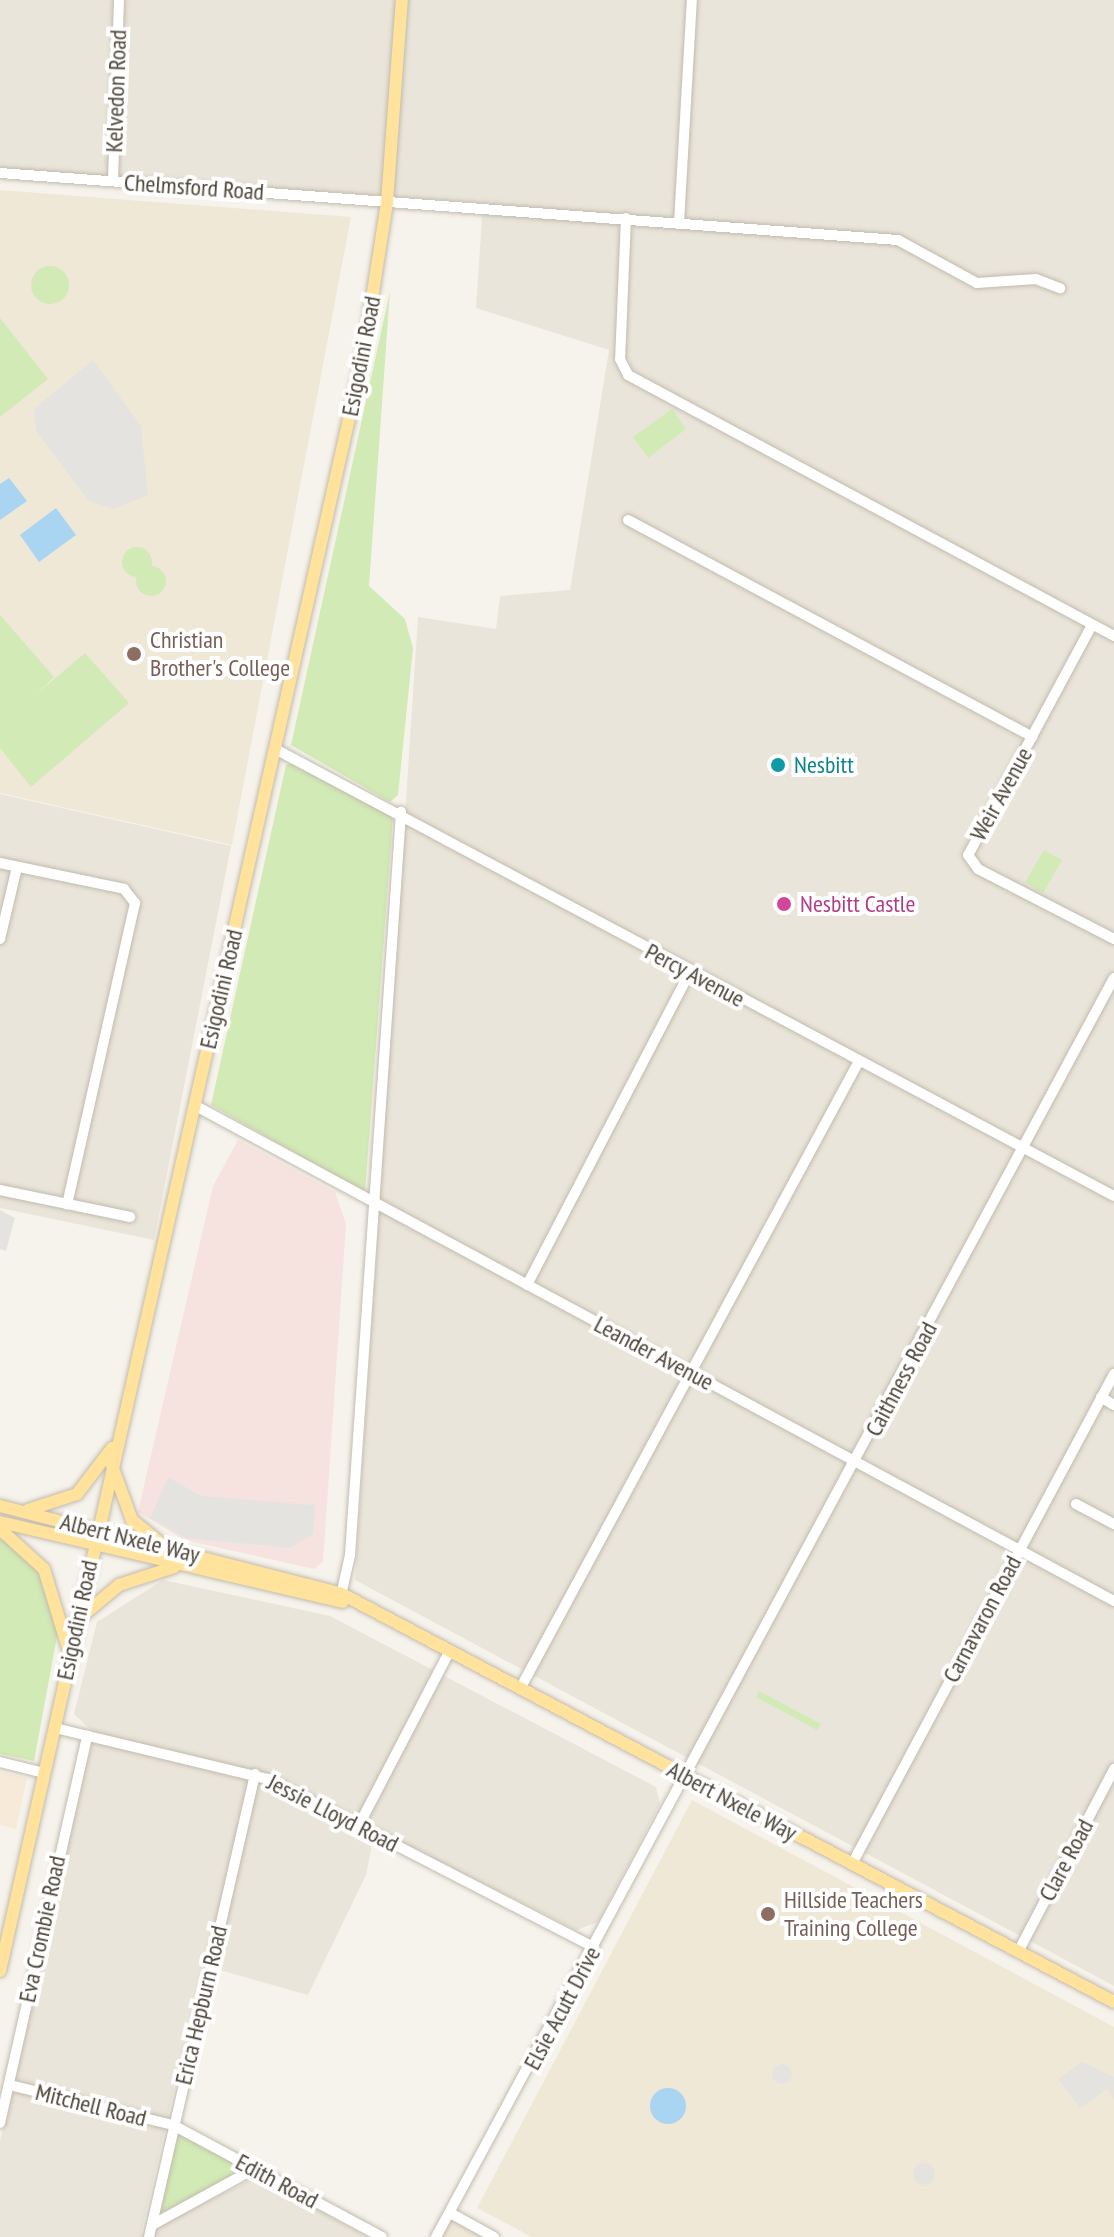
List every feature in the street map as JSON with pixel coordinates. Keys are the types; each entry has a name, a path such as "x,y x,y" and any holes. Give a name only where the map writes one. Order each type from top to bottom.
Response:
{"main road":[{"name":"Esigodini Road","path":"1,1965 55,1728 92,1546 277,750 363,356 387,202 402,0"},
{"path":"21,1511 77,1494 115,1444"},
{"path":"111,1463 132,1520 166,1548"},
{"name":"Albert Nxele Way","path":"0,1506 96,1529 343,1599 521,1687 686,1778 1114,2002"},
{"name":"Albert Nxele Way","path":"0,1522 92,1546 343,1599"},
{"path":"0,1529 33,1553 52,1582 69,1655"},
{"path":"76,1621 119,1585 182,1566"}],"street":[{"name":"Kelvedon Road","path":"113,181 119,0"},
{"path":"679,223 692,0"},
{"name":"Chelmsford Road","path":"0,173 898,240 977,283 1036,279 1060,288"},
{"path":"626,218 620,359 628,375 1114,636"},
{"path":"628,520 1032,737"},
{"name":"Weir Avenue","path":"1092,625 970,862 1114,939"},
{"name":"Percy Avenue","path":"277,750 401,812 858,1063 1114,1196"},
{"path":"343,1599 401,812"},
{"path":"0,863 124,889 135,903 67,1204"},
{"path":"0,939 17,867"},
{"path":"527,1285 690,972"},
{"name":"Caithness Road","path":"686,1778 1114,978"},
{"path":"521,1687 858,1063"},
{"name":"Leander Avenue","path":"194,1105 1114,1601"},
{"path":"0,1190 130,1217"},
{"name":"Carnavaron Road","path":"852,1864 1114,1374"},
{"path":"1101,1397 1114,1405"},
{"path":"1076,1504 1114,1524"},
{"path":"359,1825 450,1650"},
{"name":"Jessie Lloyd Road","path":"55,1728 255,1774 594,1947"},
{"name":"Eva Crombie Road","path":"0,2123 87,1736"},
{"path":"0,1762 44,1773"},
{"name":"Clare Road","path":"1018,1952 1114,1769"},
{"name":"Erica Hepburn Road","path":"149,2237 255,1774"},
{"name":"Elsie Acutt Drive","path":"436,2237 452,2214 686,1778"},
{"name":"Mitchell Road","path":"10,2085 173,2125"},
{"name":"Edith Road","path":"173,2125 382,2237"},
{"path":"152,2225 254,2169"},
{"path":"452,2214 494,2237"}],"shaded area":[{"path":"0,0 1114,0 1114,1986 355,1580 418,617 496,629 500,596 570,590 609,350 476,308 483,203 0,169"},
{"name":"Christian Brother's College","path":"0,190 351,217 232,845 0,793"},
{"path":"93,360 141,426 148,495 114,509 89,501 36,431 34,409"},
{"path":"0,794 231,846 154,1240 0,1208"},
{"path":"238,1140 335,1192 346,1224 323,1562 314,1569 185,1540 138,1512 213,1186"},
{"path":"0,1210 15,1218 6,1251 0,1249"},
{"path":"168,1477 201,1496 315,1505 313,1534 290,1548 186,1538 150,1518"},
{"path":"163,1580 330,1616 656,1787 660,1804 598,1922 576,1930 375,1829 366,1875 308,1995 202,1965 141,2234 259,2176 367,2237 0,2237 0,2141 94,1733 74,1714 97,1622"},
{"path":"0,1772 27,1778 16,1829 0,1825"},
{"name":"Hillside Teachers Training College","path":"692,1800 1114,2027 1114,2237 532,2237 477,2208"},
{"path":"1082,2062 1114,2077 1114,2099 1107,2089 1080,2108 1058,2079"},
{"path":"782,2064 789,2067 792,2074 789,2081 782,2084 775,2081 772,2074 775,2067"},
{"path":"924,2163 932,2166 935,2174 932,2182 924,2185 916,2182 913,2174 916,2166"},
{"path":"452,2217 489,2237 438,2237"}],"green space":[{"path":"50,266 64,271 69,285 64,299 50,304 36,299 31,285 36,271"},
{"path":"390,291 369,586 405,619 413,648 398,795 390,802 291,745"},
{"path":"0,318 48,379 0,417"},
{"path":"672,409 686,429 648,458 633,437"},
{"path":"137,547 143,548 151,556 151,568 143,576 137,577 131,576 123,568 122,562 123,556 131,548"},
{"path":"151,566 157,567 165,575 165,587 157,595 151,596 145,595 137,587 136,581 137,575 145,567"},
{"path":"0,615 54,677 34,696 85,653 129,703 31,787 0,748"},
{"path":"293,763 393,816 365,1193 211,1105 286,765"},
{"path":"1044,850 1062,860 1043,893 1025,882"},
{"path":"0,1536 41,1574 58,1631 34,1761 0,1754"},
{"path":"759,1691 821,1724 817,1730 756,1697"},
{"path":"174,2129 249,2169 156,2219"}],"water":[{"path":"9,478 27,501 0,520 0,484"},
{"path":"56,508 76,535 39,562 20,535"},
{"path":"668,2088 681,2093 686,2106 681,2119 668,2124 655,2119 650,2106 655,2093"}],"place":[{"name":"Christian Brother's College","path":"134,654"},
{"name":"Nesbitt","path":"778,765"},
{"name":"Nesbitt Castle","path":"784,904"},
{"name":"Hillside Teachers Training College","path":"768,1914"}]}
